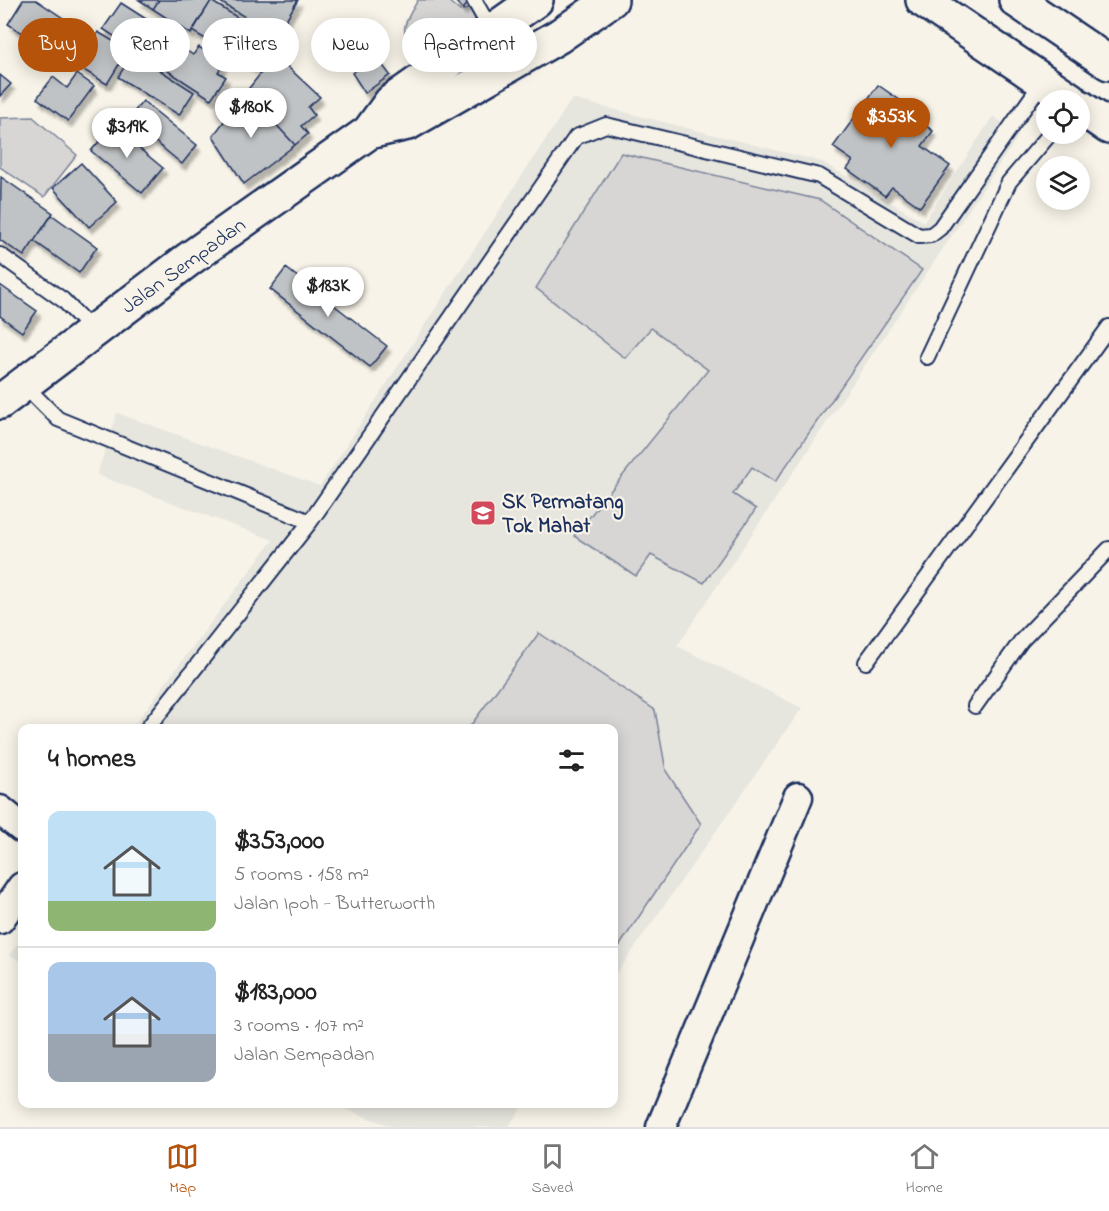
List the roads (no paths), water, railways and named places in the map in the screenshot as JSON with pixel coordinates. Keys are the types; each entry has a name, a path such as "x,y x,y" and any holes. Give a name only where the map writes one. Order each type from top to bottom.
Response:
{"main road":[{"name":"Jalan Sempadan","path":"509,18 536,0"},
{"name":"Jalan Sempadan","path":"369,132 408,123 559,36 611,0"},
{"path":"923,0 1056,90"},
{"path":"1016,0 1109,63"},
{"name":"Jalan Sempadan","path":"12,393 93,331 369,132 391,102 433,72"},
{"path":"1090,114 1109,127"}],"street":[{"path":"661,1127 798,797"},
{"path":"0,810 18,825"},
{"path":"0,919 18,893"}],"lane":[{"path":"474,0 484,18"},
{"path":"151,724 310,522 576,137 606,125 819,176 920,236 932,236 940,228 1043,81"},
{"path":"927,357 1009,182 1041,144"},
{"path":"0,255 63,300 93,331"},
{"path":"866,662 1109,327"},
{"path":"12,393 58,419 310,522"},
{"path":"975,706 1021,641 1109,549"}],"place":[{"name":"SK Permatang Tok Mahat","path":"483,513"}]}
